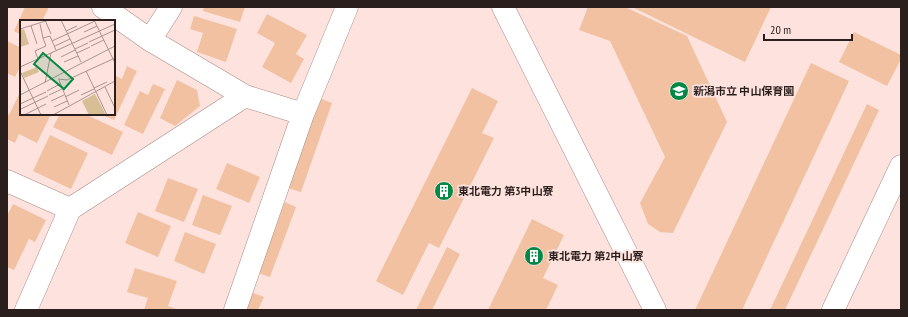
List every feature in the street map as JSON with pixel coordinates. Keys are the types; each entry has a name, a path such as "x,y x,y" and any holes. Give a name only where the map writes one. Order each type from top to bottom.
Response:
{"street":[{"path":"103,7 150,40 245,96 303,114"},
{"path":"150,40 171,7"},
{"path":"236,310 303,114 347,7"},
{"path":"504,7 655,310"},
{"path":"26,310 70,209 245,96"},
{"path":"833,310 901,166"},
{"path":"7,181 70,209"}],"building":[{"path":"25,7 49,7 42,20 20,20 20,34 14,31"},
{"path":"204,7 245,7 240,22 203,11"},
{"path":"588,7 625,7 687,36 727,122 673,233 660,232 648,224 640,203 665,157 610,41 579,30"},
{"path":"632,7 771,7 745,62"},
{"path":"267,14 307,35 296,54 304,59 291,83 262,67 275,43 257,33"},
{"path":"194,16 237,29 226,62 197,52 203,33 190,29"},
{"path":"854,32 901,55 901,59 887,86 839,62"},
{"path":"7,41 20,48 20,67 15,77 7,73"},
{"path":"811,63 849,81 742,310 695,310"},
{"path":"127,66 137,71 114,120 102,115 115,115 115,76 122,79"},
{"path":"177,80 197,90 200,106 175,126 160,118"},
{"path":"153,84 165,89 143,134 124,125 140,91 148,95"},
{"name":"東北電力 第3中山寮","path":"472,88 498,101 482,133 494,138 439,248 429,243 403,295 376,281"},
{"path":"20,92 20,115 51,115 37,143 19,134 15,143 7,139 7,113 9,115"},
{"path":"319,98 332,103 301,192 288,188"},
{"path":"867,104 879,110 785,310 770,310"},
{"path":"59,115 87,115 123,132 112,155 53,127"},
{"path":"50,135 88,153 71,189 33,171"},
{"path":"227,163 260,177 249,203 216,189"},
{"path":"168,178 198,189 184,222 155,211"},
{"path":"203,195 232,206 220,235 192,225"},
{"path":"285,202 296,207 270,277 258,273"},
{"path":"13,204 46,220 35,242 29,239 14,270 7,267 7,216"},
{"path":"138,212 171,226 158,257 125,243"},
{"name":"東北電力 第2中山寮","path":"532,219 564,235 543,278 558,285 546,310 488,310"},
{"path":"185,232 216,244 204,274 174,261"},
{"path":"447,247 460,254 432,310 416,310"},
{"path":"135,268 177,281 168,306 179,310 144,310 148,298 127,292"},
{"path":"253,293 264,297 258,310 246,310"}],"place":[{"name":"新潟市立 中山保育園","path":"679,91"},
{"name":"東北電力 第3中山寮","path":"444,191"},
{"name":"東北電力 第2中山寮","path":"534,256"}]}
